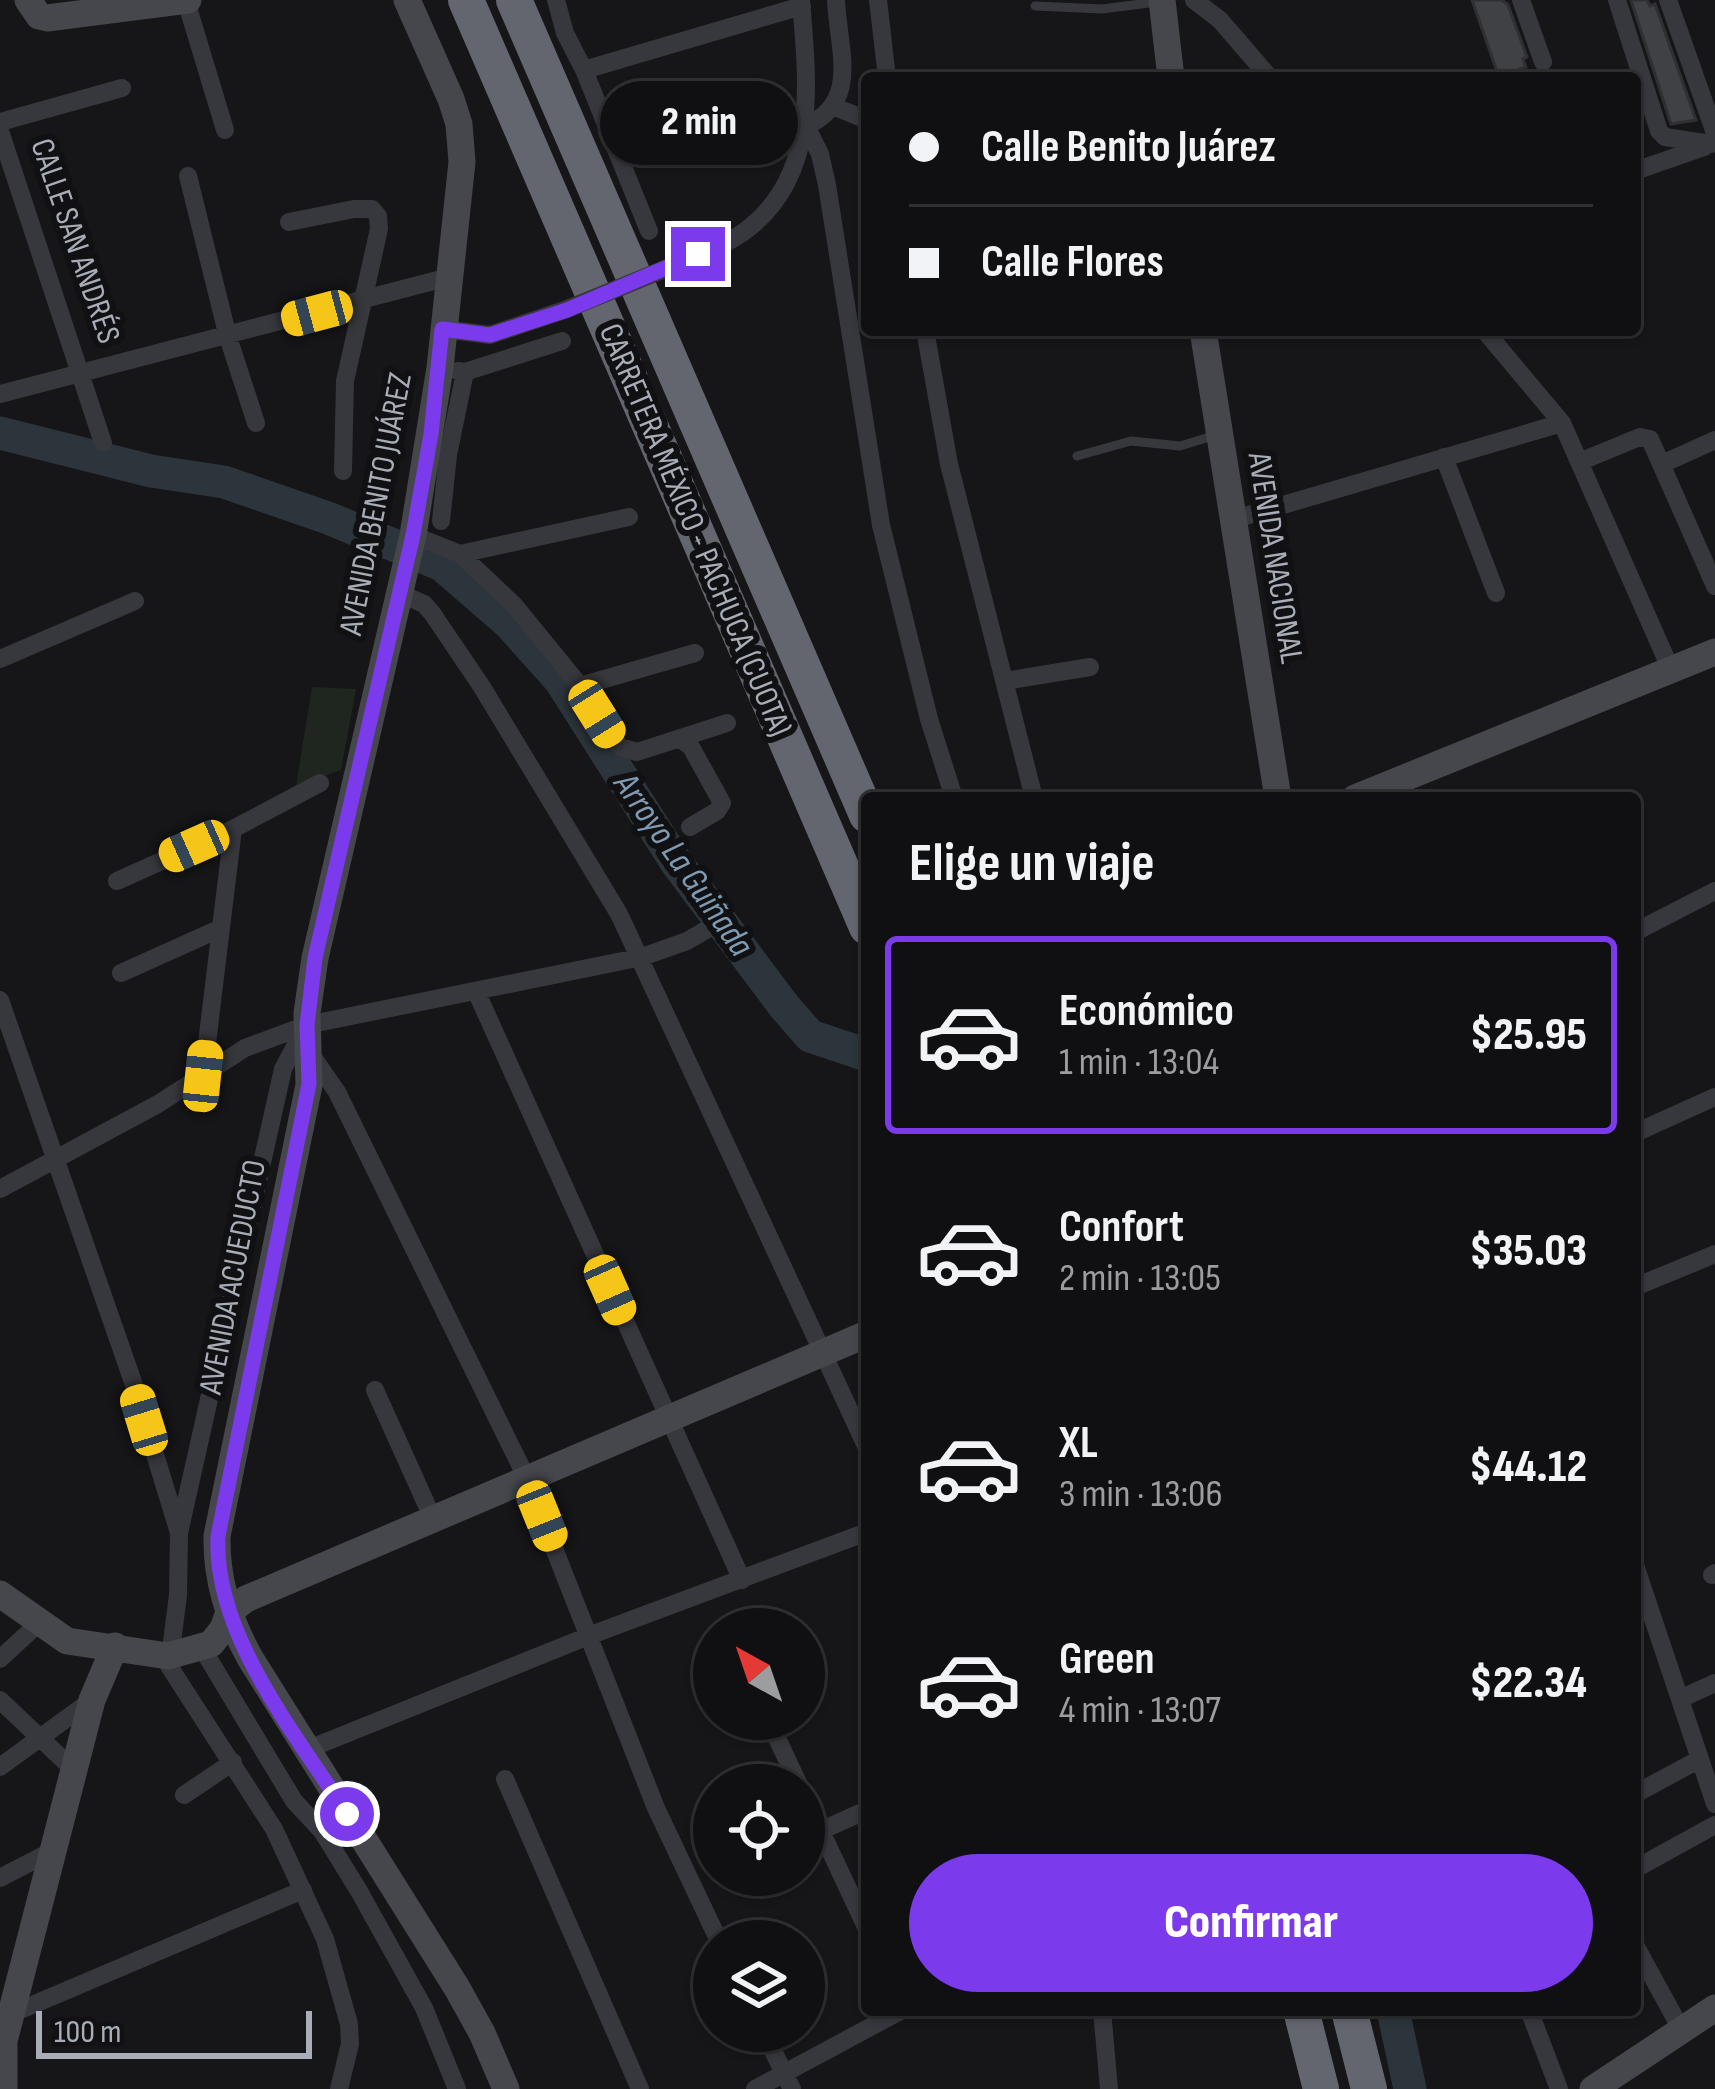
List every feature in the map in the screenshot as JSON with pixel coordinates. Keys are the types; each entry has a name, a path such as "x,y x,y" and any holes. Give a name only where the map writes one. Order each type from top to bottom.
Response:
{"highway":[{"name":"CARRETERA MÉXICO - PACHUCA (CUOTA)","path":"466,0 861,913"},
{"name":"CARRETERA MÉXICO - PACHUCA (CUOTA)","path":"514,0 861,801"},
{"path":"1303,2016 1321,2089"},
{"path":"1350,2016 1369,2089"}],"main road":[{"path":"33,8 55,18 187,0"},
{"name":"AVENIDA BENITO JUÁREZ","path":"308,1038 309,994 328,894 453,370 442,329 462,140 451,99 407,0"},
{"path":"1162,1 1170,72"},
{"name":"AVENIDA NACIONAL","path":"1204,336 1277,792"},
{"path":"1370,792 1715,652"},
{"name":"AVENIDA ACUEDUCTO","path":"308,1038 309,1084 218,1536 219,1575 250,1658 457,1988 506,2089"},
{"path":"0,1594 67,1641 168,1656 202,1648 218,1637 230,1612 246,1599 861,1337"},
{"path":"4,2089 4,2041 92,1700 115,1646"},
{"path":"1593,2089 1715,2008"}],"street":[{"path":"187,0 225,130"},
{"path":"556,0 565,34 650,231"},
{"path":"806,126 835,107 842,78 836,0"},
{"path":"878,0 886,72"},
{"path":"1194,0 1220,20 1265,72"},
{"path":"1521,0 1543,62"},
{"path":"1617,0 1640,72"},
{"path":"1669,0 1714,140"},
{"path":"442,329 490,335 567,310 664,269 732,239 765,213 787,181 806,126 801,3 584,70"},
{"path":"1641,74 1665,137 1714,140"},
{"path":"0,127 122,88"},
{"path":"835,107 861,118"},
{"path":"806,126 820,154 827,185 881,525 952,792"},
{"name":"CALLE SAN ANDRÉS","path":"0,127 104,443"},
{"path":"1641,169 1714,140"},
{"path":"188,176 228,337 256,423"},
{"path":"290,222 354,209 376,212 379,229 344,381 343,471"},
{"path":"0,394 449,277"},
{"path":"926,336 949,464 1033,792"},
{"path":"1489,336 1562,423 1671,670"},
{"path":"441,521 453,370 562,341"},
{"path":"1232,520 1562,423"},
{"path":"1579,462 1645,436 1650,439 1710,559 1715,586"},
{"path":"1662,464 1715,440"},
{"path":"1444,457 1496,593"},
{"path":"460,554 629,517"},
{"path":"412,538 460,554 538,631 615,742 627,751 682,740 727,723"},
{"path":"402,585 424,604 482,687 642,957 861,1435"},
{"path":"0,659 135,601"},
{"path":"580,686 695,653"},
{"path":"1005,681 1090,667"},
{"path":"682,740 692,747 722,806 690,826"},
{"path":"117,881 233,829 320,783"},
{"path":"203,1076 233,829"},
{"path":"1641,929 1715,891"},
{"path":"0,1190 245,1048 308,1038 476,991 642,957 711,927"},
{"path":"121,973 219,929"},
{"path":"476,991 742,1580"},
{"path":"0,1000 133,1382 179,1533"},
{"path":"308,1038 526,1477 656,1808 709,1920"},
{"path":"308,1038 283,1069 179,1533 178,1595 168,1656 176,1680 274,1829 325,1940 350,2024 339,2089"},
{"path":"1641,1130 1715,1097"},
{"path":"1641,1285 1715,1254"},
{"path":"375,1390 434,1519"},
{"path":"306,1750 590,1635 861,1534"},
{"path":"1641,1583 1715,1804"},
{"path":"0,1660 39,1623"},
{"path":"202,1648 294,1801 322,1831 348,1873 424,2008 457,2089"},
{"path":"1680,1699 1715,1683"},
{"path":"0,1700 74,1770"},
{"path":"0,1767 92,1700"},
{"path":"1641,1791 1700,1759"},
{"path":"184,1795 233,1762"},
{"path":"505,1779 640,2089"},
{"path":"825,1829 861,1813"},
{"path":"1641,1866 1715,1825"},
{"path":"825,1841 861,1916"},
{"path":"0,1878 57,1849"},
{"path":"11,2014 303,1890"},
{"path":"1641,1956 1681,2029"},
{"path":"755,2089 788,2081 892,2016"},
{"path":"1102,2016 1108,2089"},
{"path":"1531,2016 1559,2089"},
{"path":"774,2052 788,2081"}],"lane":[{"path":"1035,6 1102,9 1162,1"},
{"path":"1077,456 1130,441 1180,446 1218,434"}],"shaded area":[{"path":"312,687 356,689 341,770 296,786"}],"building":[{"path":"1472,0 1502,0 1508,5 1527,57 1523,59 1526,67 1497,72"},
{"path":"1631,0 1655,4 1696,120 1671,124"}],"waterway":[{"name":"Arroyo La Guiñada","path":"0,433 151,471 224,482 442,565 509,623 560,680 676,862 784,1006 810,1036 861,1053"},
{"path":"1394,2016 1410,2089"}],"route":[{"path":"347,1814 240,1639 219,1575 218,1536 309,1084 307,1025 315,958 413,535 431,434 442,329 490,335 567,310 698,254"}]}
